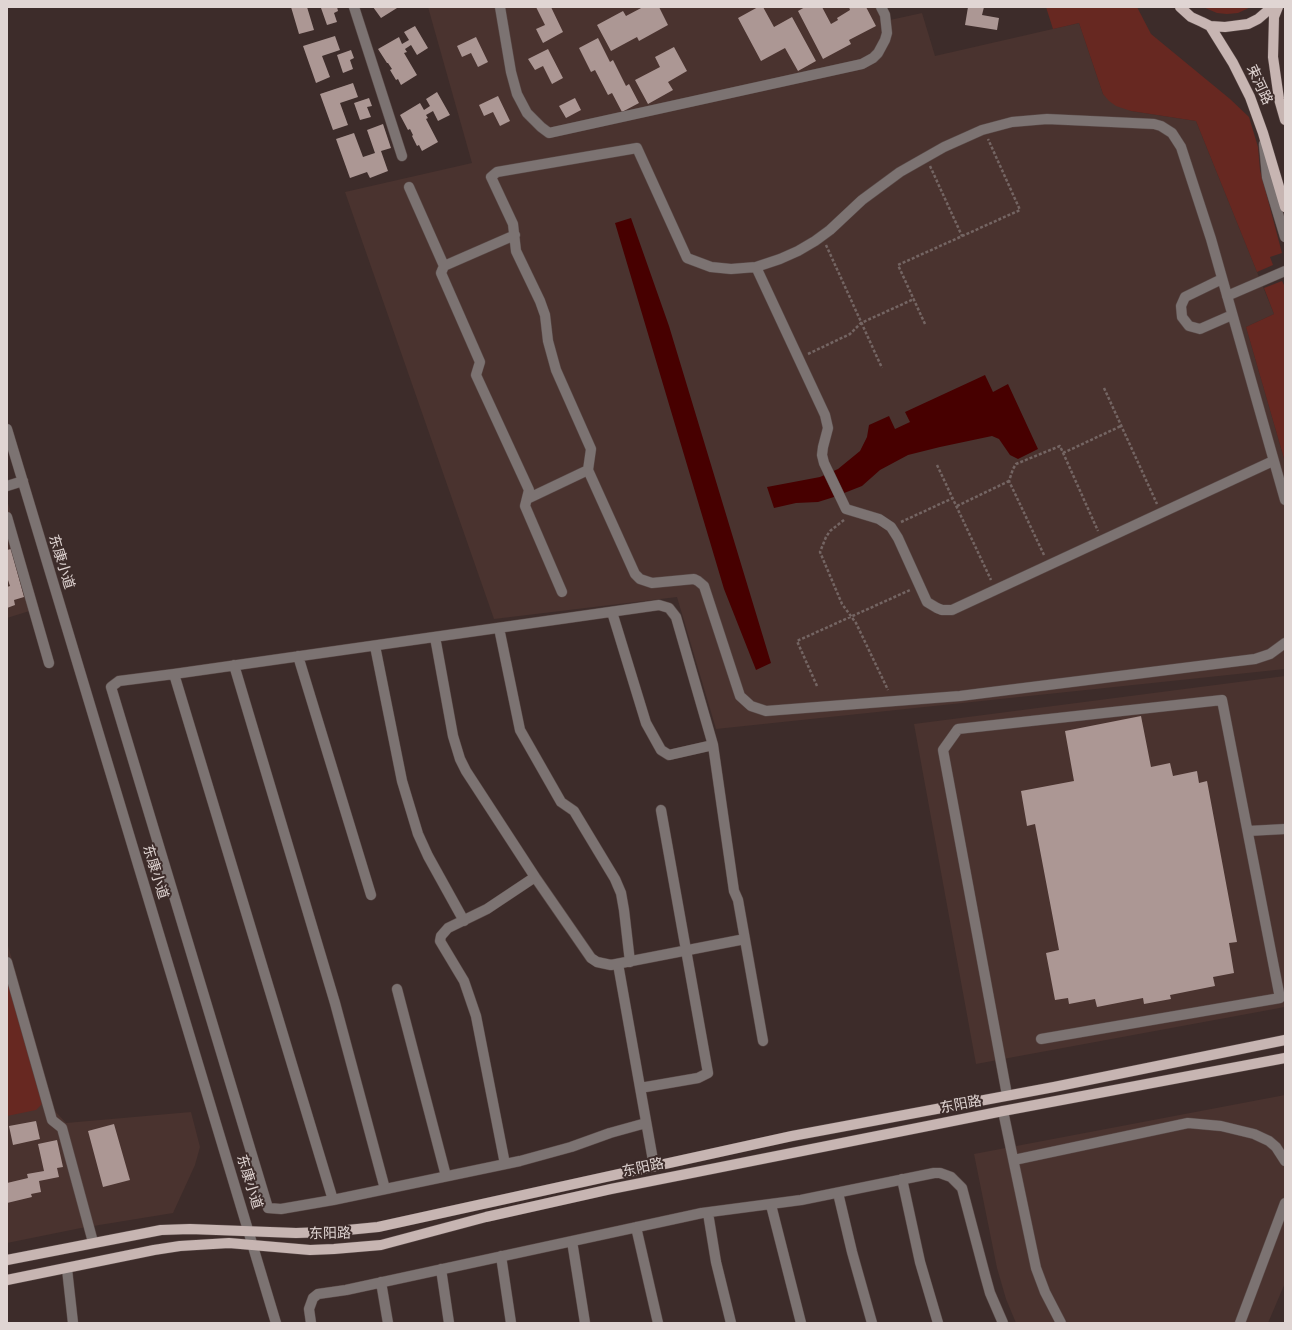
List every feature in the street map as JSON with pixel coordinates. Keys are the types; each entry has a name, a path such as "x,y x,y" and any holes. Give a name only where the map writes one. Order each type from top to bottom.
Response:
{"main road":[{"path":"1180,7 1191,17 1210,26 1225,27 1248,24 1272,7"},
{"name":"束河路","path":"1278,7 1274,17 1274,57 1279,99 1285,120"},
{"name":"束河路","path":"1210,26 1242,80 1250,97 1263,133 1285,207"},
{"name":"东阳路","path":"7,1260 144,1232 168,1229 190,1228 296,1233 327,1232 378,1227 792,1136 1285,1040"},
{"name":"东阳路","path":"7,1280 180,1246 206,1244 253,1244 310,1250 381,1245 486,1217 611,1189 1003,1111 1285,1058"}],"street":[{"path":"354,7 402,156"},
{"path":"500,7 516,94 527,113 548,133 862,64 873,58 878,53 885,40 887,33 885,15 881,7"},
{"path":"1285,500 1211,239 1181,147 1177,140 1166,129 1154,124 1047,119 1012,122 984,130 944,147 881,185 862,200 830,230 798,251 756,267 716,268 698,264 687,258 636,148 497,172 491,177 513,224 516,251 540,301 545,315 548,341 556,370 591,449 588,470 635,574 640,579 652,583 689,579 698,581 704,586 740,696 751,706 758,710 766,711 960,696 1255,659 1270,654 1285,643"},
{"path":"1263,133 1267,177 1285,237"},
{"path":"409,187 444,266"},
{"path":"514,235 444,266 441,273 480,362 476,375 529,490 525,506 562,592"},
{"path":"756,267 827,421 826,436 822,447 824,463 846,509 879,519 890,527 898,538 928,602 937,608 952,610 1273,461"},
{"path":"1227,296 1285,271"},
{"path":"1222,280 1185,297 1181,306 1182,316 1189,326 1200,329 1232,315"},
{"name":"东康小道","path":"7,429 276,1323"},
{"path":"527,499 588,470"},
{"path":"7,486 23,481"},
{"path":"7,517 49,663"},
{"path":"646,1123 545,1154 505,1164 333,1200 282,1209 268,1208 111,687 119,681 659,605 664,606 673,612 676,617 713,745 734,891 738,900 763,1041"},
{"path":"612,612 646,723 661,750 669,755 713,745"},
{"path":"499,628 520,730 561,802 574,811 615,878 621,893 623,904 630,962"},
{"path":"435,637 453,736 460,759 466,771 535,877 591,958 604,964 618,964 745,939"},
{"path":"375,646 402,781 418,834 428,856 464,921"},
{"path":"298,656 371,895"},
{"path":"234,666 335,1003 385,1189"},
{"path":"174,674 333,1200"},
{"path":"1008,1095 943,750 958,729 1222,700 1280,998 1041,1039"},
{"path":"640,1088 698,1078 708,1073 661,810"},
{"path":"1248,831 1285,829"},
{"path":"505,1164 476,1016 464,981 440,941 444,932 448,928 501,901 535,877"},
{"path":"7,962 52,1120 62,1128 93,1242"},
{"path":"618,964 654,1166"},
{"path":"398,989 446,1176"},
{"path":"1003,1111 1036,1268 1045,1292 1061,1323"},
{"path":"1014,1160 1188,1123 1221,1126 1254,1134 1270,1141 1278,1150 1285,1162"},
{"path":"311,1323 309,1309 313,1298 318,1294 636,1227 708,1213 770,1205 940,1173 951,1177 962,1188 985,1275 1003,1323"},
{"path":"902,1179 920,1262 938,1323"},
{"path":"838,1192 852,1252 872,1323"},
{"path":"1240,1323 1285,1203"},
{"path":"770,1205 801,1323"},
{"path":"708,1213 716,1262 731,1323"},
{"path":"636,1227 658,1323"},
{"path":"572,1241 585,1323"},
{"path":"501,1256 511,1323"},
{"path":"67,1269 73,1323"},
{"path":"441,1269 449,1323"},
{"path":"380,1282 388,1323"}],"path":[{"path":"925,324 898,265 1020,210 984,130"},
{"path":"926,157 962,236"},
{"path":"822,236 882,368"},
{"path":"798,358 850,334 861,323 914,299"},
{"path":"1104,388 1161,513"},
{"path":"1063,453 1121,426"},
{"path":"1049,565 1009,481 1016,464 1060,446 1103,540"},
{"path":"937,465 996,590"},
{"path":"957,506 1009,481"},
{"path":"890,527 953,498"},
{"path":"857,513 842,521 830,531 820,552 842,604 856,623 888,690"},
{"path":"817,686 797,641 920,585"}],"shaded area":[{"path":"428,7 886,7 890,20 922,13 935,56 1079,23 1103,94 1131,111 1196,121 1274,314 1246,327 1285,462 1285,669 716,729 677,597 494,619 345,192 472,163"},
{"path":"1046,7 1137,7 1151,34 1230,99 1249,117 1258,147 1260,170 1282,253 1270,257 1273,265 1257,272 1196,121 1131,111 1116,106 1109,101 1103,94 1079,23 1053,29"},
{"path":"1203,7 1251,7 1238,13 1227,14 1217,13"},
{"path":"631,218 669,326 771,663 756,670 724,589 615,223"},
{"path":"1282,281 1285,287 1285,462 1246,327 1274,314 1264,288"},
{"path":"985,375 993,392 1008,384 1038,449 1018,459 1010,455 999,439 992,436 940,447 908,455 880,470 862,486 834,497 818,502 796,503 774,508 767,487 820,477 838,469 860,451 867,437 869,425 889,416 895,429 910,422 905,412"},
{"path":"7,500 39,608 7,618"},
{"path":"1285,676 1285,1007 976,1064 914,724"},
{"path":"7,942 55,1111 66,1123 191,1112 200,1147 195,1165 173,1213 81,1228 7,1243"},
{"path":"7,969 42,1104 36,1110 7,1116"},
{"path":"1285,1095 1285,1283 1268,1323 1016,1323 1006,1299 997,1268 974,1154"}],"building":[{"path":"291,7 307,7 314,30 299,34"},
{"path":"337,7 338,11 334,13 337,22 327,25 321,8"},
{"path":"373,7 397,7 397,8 381,18"},
{"path":"536,7 551,7 563,32 543,43 536,29 545,25"},
{"path":"643,7 659,7 668,25 639,41 637,37 611,51 597,25 623,11 626,16"},
{"path":"758,7 763,7 774,27 792,17 816,61 798,71 785,48 761,61 738,18"},
{"path":"805,7 822,7 831,24 838,20 837,18 850,10 849,7 866,7 876,26 849,40 851,44 823,59 798,11"},
{"path":"968,7 984,7 982,15 999,18 997,30 965,25"},
{"path":"415,26 428,48 417,55 411,45 405,49 407,52 404,53 417,75 401,85 398,79 396,80 390,70 392,69 378,49 399,37 402,44 409,40 404,32"},
{"path":"335,36 340,50 322,56 330,77 316,83 303,46"},
{"path":"476,37 488,62 478,67 471,53 462,57 457,46"},
{"path":"598,38 610,62 613,60 626,86 629,84 639,103 622,112 612,93 608,95 595,70 591,72 579,48"},
{"path":"674,47 687,71 668,82 673,90 648,104 635,80 660,67 655,57"},
{"path":"548,49 563,78 552,84 543,66 535,70 528,59"},
{"path":"351,50 354,58 350,60 353,69 343,73 337,55"},
{"path":"353,83 358,97 340,103 348,125 333,130 320,94"},
{"path":"437,92 450,115 438,121 433,111 426,115 428,118 426,119 438,142 422,151 419,145 417,146 410,129 408,130 400,115 420,103 424,110 430,106 426,99"},
{"path":"498,96 510,121 500,126 493,112 484,116 479,105"},
{"path":"369,98 372,106 367,107 371,117 360,120 354,103"},
{"path":"575,98 581,110 566,118 559,106"},
{"path":"383,124 391,148 381,151 388,171 370,178 367,172 350,178 336,139 354,133 363,157 375,153 367,130"},
{"path":"11,549 24,597 14,600 15,605 7,608 7,587 10,586 7,577 7,550"},
{"path":"1141,716 1151,767 1170,763 1173,776 1197,771 1199,783 1207,781 1237,942 1229,943 1234,973 1213,977 1215,986 1170,995 1171,999 1144,1004 1143,998 1097,1007 1095,999 1069,1004 1068,998 1055,1000 1046,953 1059,950 1035,824 1027,826 1021,791 1074,781 1065,731"},
{"path":"36,1121 40,1139 13,1145 9,1126"},
{"path":"114,1124 130,1180 103,1187 88,1131"},
{"path":"57,1140 63,1167 57,1168 59,1177 39,1181 41,1192 31,1194 32,1197 7,1203 7,1183 28,1178 27,1174 44,1171 38,1144"}]}
